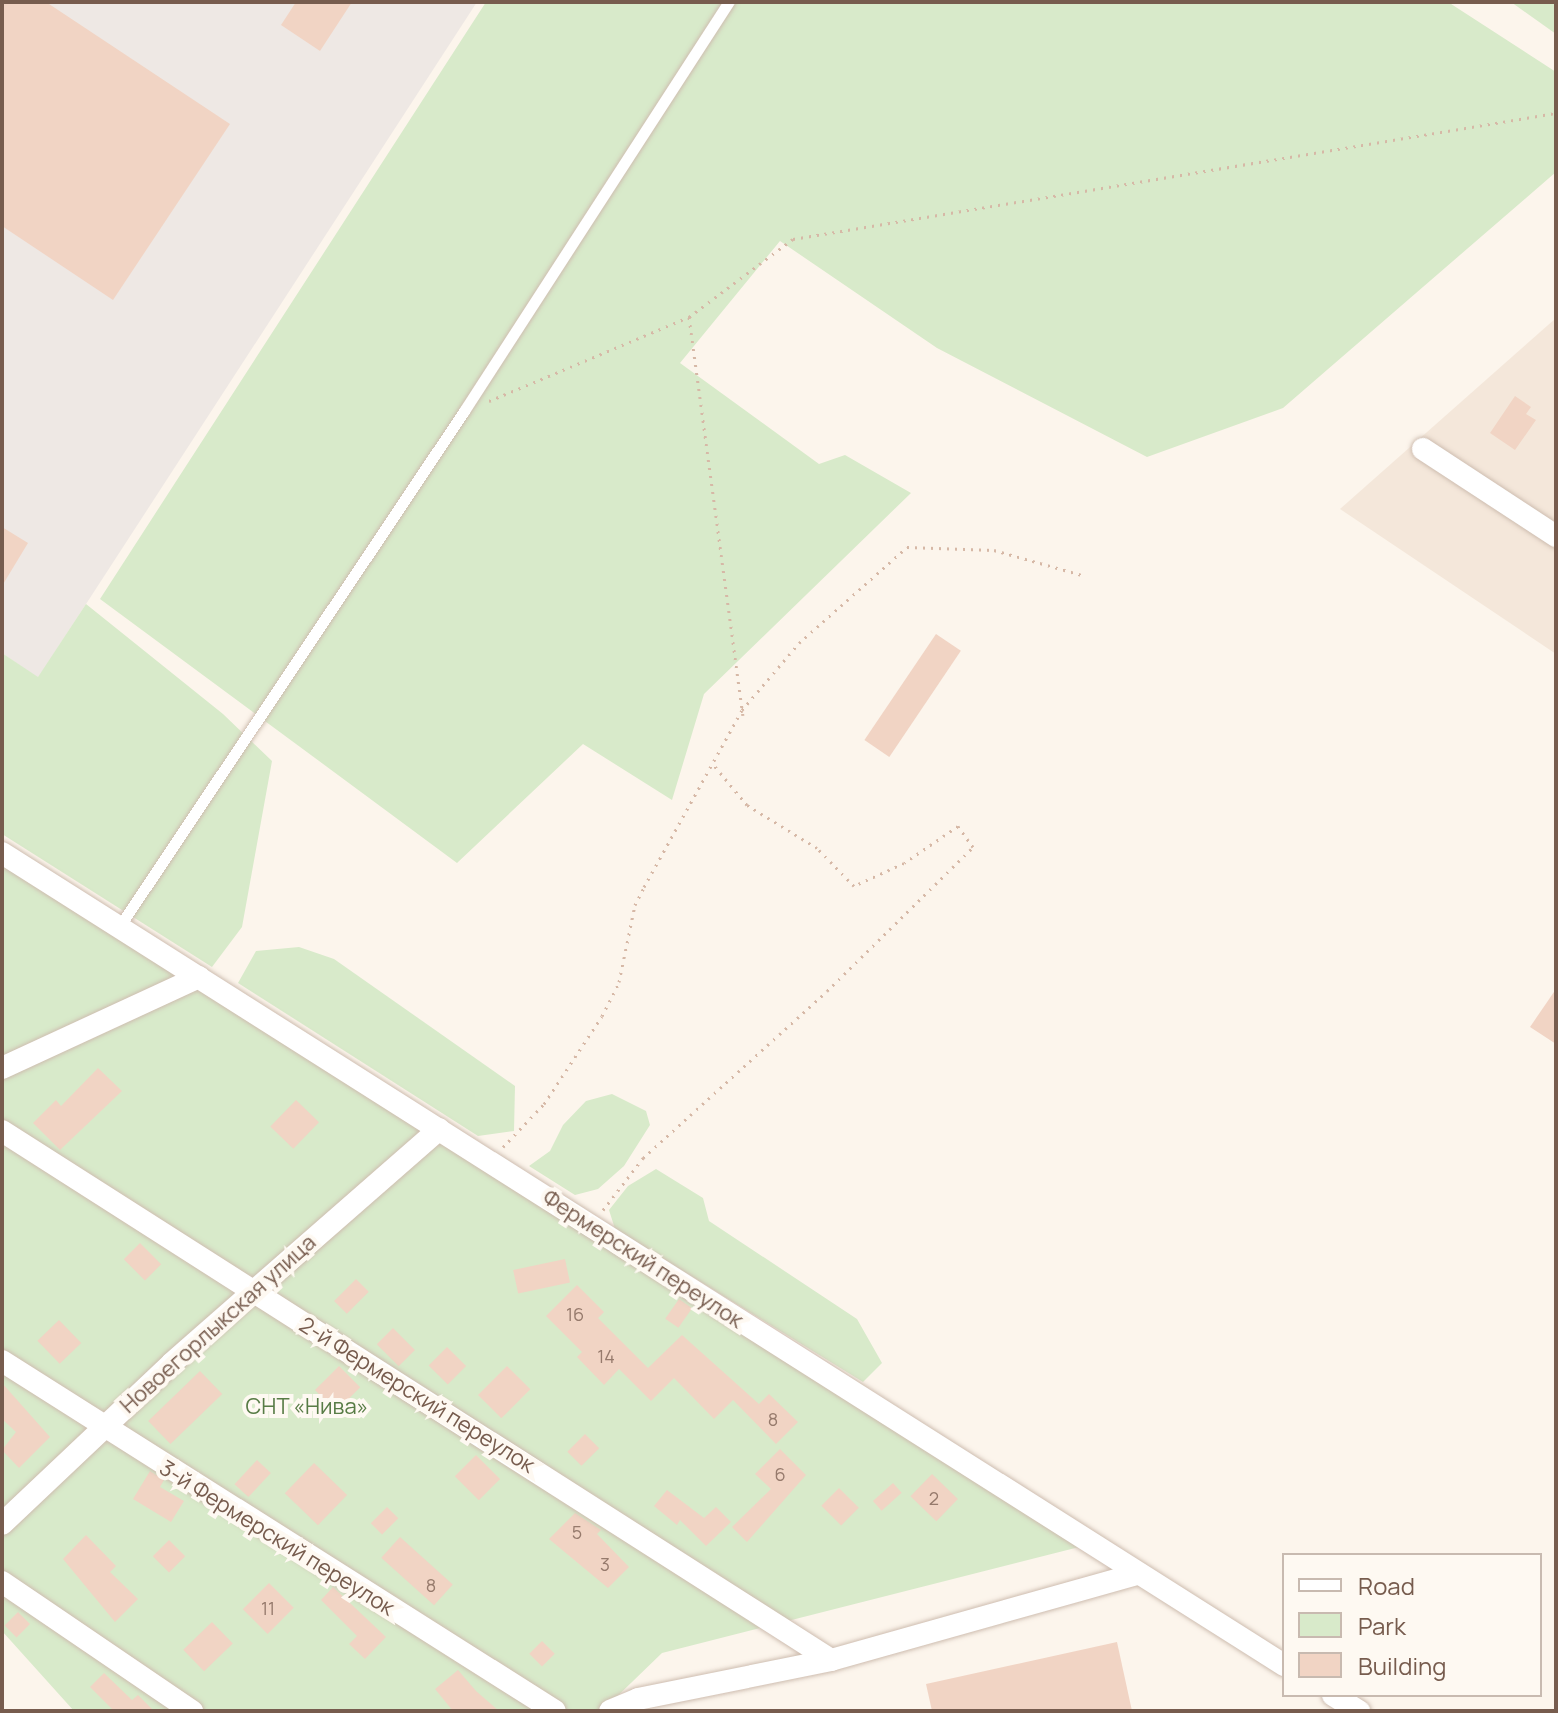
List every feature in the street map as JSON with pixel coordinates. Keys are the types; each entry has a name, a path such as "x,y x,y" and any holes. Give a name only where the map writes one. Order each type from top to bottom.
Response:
{"street":[{"path":"1423,449 1556,536"},
{"name":"Фермерский переулок","path":"2,853 1282,1664"},
{"path":"2,1068 199,977"},
{"name":"Новоегорлыкская улица","path":"2,1524 252,1293 439,1129"},
{"name":"2-й Фермерский переулок","path":"2,1131 831,1660"},
{"name":"3-й Фермерский переулок","path":"2,1361 103,1429 555,1711"},
{"path":"610,1711 638,1699 831,1660 1136,1574"},
{"path":"2,1582 192,1711"},
{"path":"1336,1697 1359,1711"}],"lane":[{"path":"119,927 464,411 729,2"}],"path":[{"path":"464,411 689,317 793,239 1556,113"},
{"path":"689,317 742,712"},
{"path":"489,1161 544,1104 611,1000 635,905 742,712 789,652 907,547 994,550 1085,576"},
{"path":"590,1226 643,1158 827,991 973,847 958,826 904,863 854,886 817,848 747,805 713,764"}],"shaded area":[{"path":"2,2 477,2 38,678 2,653"},
{"path":"1556,318 1556,654 1340,509"}],"green space":[{"path":"486,2 1448,2 1556,72 1556,172 1283,408 1147,457 937,348 780,241 680,363 819,464 845,455 911,493 704,694 672,800 583,744 457,863 100,599"},
{"path":"1511,2 1556,2 1556,34"},
{"path":"86,604 223,714 272,761 242,927 212,967 2,834 2,653 38,677"},
{"name":"СНТ «Нива»","path":"2,854 1091,1544 662,1653 602,1711 74,1711 2,1631"},
{"path":"299,947 334,959 515,1086 514,1131 478,1136 238,983 256,951"},
{"path":"612,1094 646,1111 650,1125 624,1166 598,1189 575,1195 529,1166 550,1151 563,1125 586,1101"},
{"path":"656,1169 703,1198 709,1221 857,1319 882,1363 863,1382 615,1229 609,1210 628,1186"}],"building":[{"path":"2,2 46,2 230,124 113,300 2,226"},
{"path":"296,2 352,2 320,51 281,25"},
{"path":"1515,396 1531,407 1526,414 1536,420 1515,450 1490,433"},
{"path":"2,527 28,543 2,586"},
{"path":"936,634 961,651 889,757 864,740"},
{"path":"1556,989 1556,1044 1530,1027"},
{"path":"98,1068 122,1091 60,1150 33,1123 56,1100 61,1106"},
{"path":"296,1100 319,1122 293,1149 270,1127"},
{"path":"140,1243 161,1264 145,1280 124,1259"},
{"path":"565,1259 570,1282 518,1293 513,1270"},
{"path":"356,1279 369,1292 347,1314 334,1301"},
{"path":"577,1285 604,1312 598,1318 648,1368 682,1335 759,1404 769,1394 798,1422 776,1444 733,1400 714,1419 674,1378 651,1401 619,1369 604,1385 577,1357 582,1352 546,1316"},
{"path":"679,1299 692,1308 678,1328 665,1319"},
{"path":"59,1320 81,1343 60,1364 37,1341"},
{"path":"393,1328 415,1350 399,1366 377,1344"},
{"path":"447,1347 466,1366 448,1384 429,1365"},
{"path":"339,1366 360,1387 336,1411 315,1390"},
{"path":"507,1366 530,1389 501,1418 478,1395"},
{"path":"200,1371 222,1394 170,1444 148,1421"},
{"path":"2,1383 50,1437 19,1468 2,1450 16,1432 2,1419"},
{"path":"585,1434 599,1448 581,1466 567,1452"},
{"path":"780,1449 806,1475 747,1542 732,1527 771,1489 755,1474"},
{"path":"476,1455 500,1479 479,1500 455,1476"},
{"path":"257,1460 271,1473 248,1497 234,1484"},
{"path":"314,1463 347,1495 318,1525 285,1493"},
{"path":"150,1471 164,1480 160,1487 184,1501 171,1522 133,1499"},
{"path":"932,1474 958,1499 936,1521 910,1496"},
{"path":"893,1483 902,1493 882,1511 873,1501"},
{"path":"839,1488 859,1508 841,1525 821,1506"},
{"path":"667,1490 704,1518 716,1507 731,1522 706,1546 680,1520 677,1525 654,1506"},
{"path":"387,1507 398,1518 382,1535 371,1523"},
{"path":"575,1513 601,1530 597,1534 629,1567 608,1588 549,1539"},
{"path":"86,1535 116,1566 110,1572 138,1599 115,1622 63,1559"},
{"path":"400,1537 453,1585 434,1605 381,1558"},
{"path":"169,1540 185,1556 169,1573 153,1556"},
{"path":"269,1583 294,1608 268,1634 243,1609"},
{"path":"333,1587 386,1637 365,1659 349,1644 357,1636 321,1600"},
{"path":"18,1612 30,1624 17,1637 5,1625"},
{"path":"212,1622 233,1644 204,1671 183,1650"},
{"path":"542,1641 555,1654 542,1666 529,1654"},
{"path":"1117,1642 1132,1711 932,1711 926,1684"},
{"path":"458,1670 499,1711 453,1711 435,1689"},
{"path":"104,1673 132,1700 138,1695 154,1711 114,1711 90,1687"}]}
